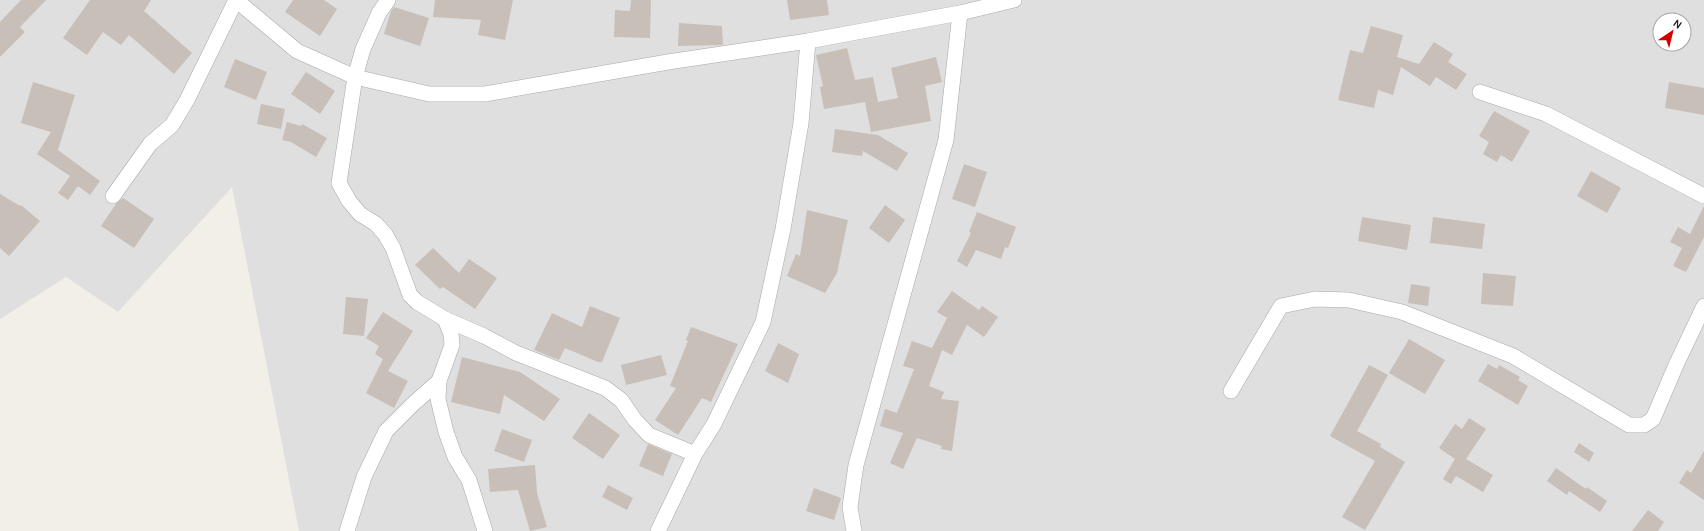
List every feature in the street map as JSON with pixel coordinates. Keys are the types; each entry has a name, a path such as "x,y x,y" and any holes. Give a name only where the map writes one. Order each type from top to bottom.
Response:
{"street":[{"path":"113,196 150,144 172,125 187,100 236,0 297,51 355,76 429,94 485,94 668,62 808,41 960,13 1014,0"},
{"path":"388,0 379,12 362,49 355,76 339,183 349,201 360,214 376,224 385,234 393,248 410,295 417,302 445,319 484,336 516,353 605,388 620,400 635,420 649,435 695,454"},
{"path":"854,531 850,507 856,465 946,140 960,13"},
{"path":"658,531 695,454 714,424 763,322 783,229 801,123 808,41"},
{"path":"1480,92 1546,114 1704,196"},
{"path":"1231,391 1281,306 1315,299 1350,300 1402,312 1513,356 1629,425 1644,425 1653,419 1676,365 1704,306"},
{"path":"445,319 452,334 452,345 439,381 438,399 446,432 455,456 469,480 485,531"},
{"path":"347,531 364,477 386,432 412,405 439,381"}],"shaded area":[{"path":"0,0 1704,0 1704,531 299,531 232,187 118,312 66,277 0,319"}],"building":[{"path":"21,0 46,0 20,27 25,32 0,57 0,22"},
{"path":"90,0 151,0 144,11 192,53 174,74 129,35 121,45 103,32 87,55 63,38"},
{"path":"293,0 324,0 337,9 320,36 285,12"},
{"path":"435,0 513,0 505,40 478,35 481,20 433,17"},
{"path":"631,0 651,0 650,38 614,37 615,10 630,11"},
{"path":"787,0 827,0 829,15 790,20"},
{"path":"394,7 429,18 420,46 384,34 391,11"},
{"path":"679,23 722,26 723,45 678,46"},
{"path":"1371,26 1403,35 1397,57 1419,64 1434,42 1453,54 1448,62 1467,74 1456,90 1436,77 1430,86 1401,67 1393,95 1378,90 1374,108 1338,100 1350,50 1363,53"},
{"path":"847,48 855,80 873,77 878,102 898,98 891,68 936,57 942,82 925,86 931,121 871,132 865,102 824,109 820,87 823,86 816,55"},
{"path":"235,59 267,72 256,100 224,87"},
{"path":"306,72 335,91 320,114 291,94"},
{"path":"33,82 75,95 58,150 100,181 90,195 78,186 68,200 58,193 70,176 37,154 51,132 21,123"},
{"path":"1669,82 1704,88 1704,115 1665,108"},
{"path":"261,104 285,109 281,129 257,124"},
{"path":"1494,111 1530,131 1512,162 1501,155 1497,162 1483,154 1489,142 1479,136"},
{"path":"287,122 301,126 302,124 327,138 316,157 291,142 282,140"},
{"path":"835,129 878,135 908,153 897,171 863,151 862,156 832,152"},
{"path":"964,164 987,172 975,207 952,199"},
{"path":"1591,171 1621,188 1607,213 1577,196"},
{"path":"0,194 20,206 21,205 40,221 9,256 0,248"},
{"path":"123,198 154,219 134,248 101,226 116,204"},
{"path":"885,205 905,220 889,243 869,228"},
{"path":"1704,206 1704,237 1686,272 1673,266 1682,248 1670,242 1678,227 1690,234"},
{"path":"807,210 848,220 837,273 825,293 787,276 796,254 800,256"},
{"path":"977,212 1016,227 1008,248 1005,247 1001,259 976,250 967,267 957,261 971,233 969,232"},
{"path":"1362,217 1411,225 1407,250 1358,241"},
{"path":"1433,217 1485,224 1482,249 1430,243"},
{"path":"433,248 459,273 469,259 497,278 475,309 443,287 440,289 415,265"},
{"path":"1483,273 1516,276 1513,306 1481,304"},
{"path":"1411,284 1430,287 1428,306 1408,303"},
{"path":"952,291 979,310 982,306 998,317 984,337 967,325 952,355 942,350 929,386 944,392 941,399 959,401 952,451 941,449 942,446 917,438 903,469 890,463 903,433 880,426 885,409 897,413 914,369 903,366 912,341 932,348 947,318 937,312"},
{"path":"346,297 368,299 364,336 343,334"},
{"path":"590,306 620,318 602,362 598,362 565,348 559,360 534,350 552,313 582,327"},
{"path":"383,312 413,331 388,371 408,381 394,408 366,393 383,359 375,354 379,346 366,338"},
{"path":"691,327 738,344 711,402 702,398 678,435 655,420 676,388 670,386 688,341 686,340"},
{"path":"1409,339 1445,360 1425,394 1389,373"},
{"path":"778,343 799,354 788,383 765,371"},
{"path":"661,355 667,375 626,385 621,365"},
{"path":"462,357 520,372 560,399 544,421 504,395 500,414 451,402"},
{"path":"1488,364 1497,369 1499,365 1520,377 1518,380 1528,386 1518,405 1478,381"},
{"path":"1369,365 1388,375 1357,431 1381,444 1380,447 1405,462 1365,530 1342,517 1375,461 1330,436"},
{"path":"589,413 620,435 603,459 572,438"},
{"path":"1469,418 1486,429 1466,459 1493,475 1483,492 1456,476 1451,484 1443,479 1455,459 1439,448 1455,424 1462,429"},
{"path":"502,429 532,440 524,462 494,451"},
{"path":"1579,443 1594,453 1589,462 1574,452"},
{"path":"648,444 672,454 663,476 639,466"},
{"path":"1704,451 1704,500 1679,483 1687,470 1691,473"},
{"path":"535,465 537,493 547,527 530,531 518,490 490,492 488,469"},
{"path":"1556,468 1586,489 1587,487 1607,501 1600,512 1569,491 1567,495 1547,481"},
{"path":"608,485 633,498 627,510 602,497"},
{"path":"814,488 841,498 834,520 806,511"},
{"path":"1648,510 1664,522 1658,531 1632,531"}]}
